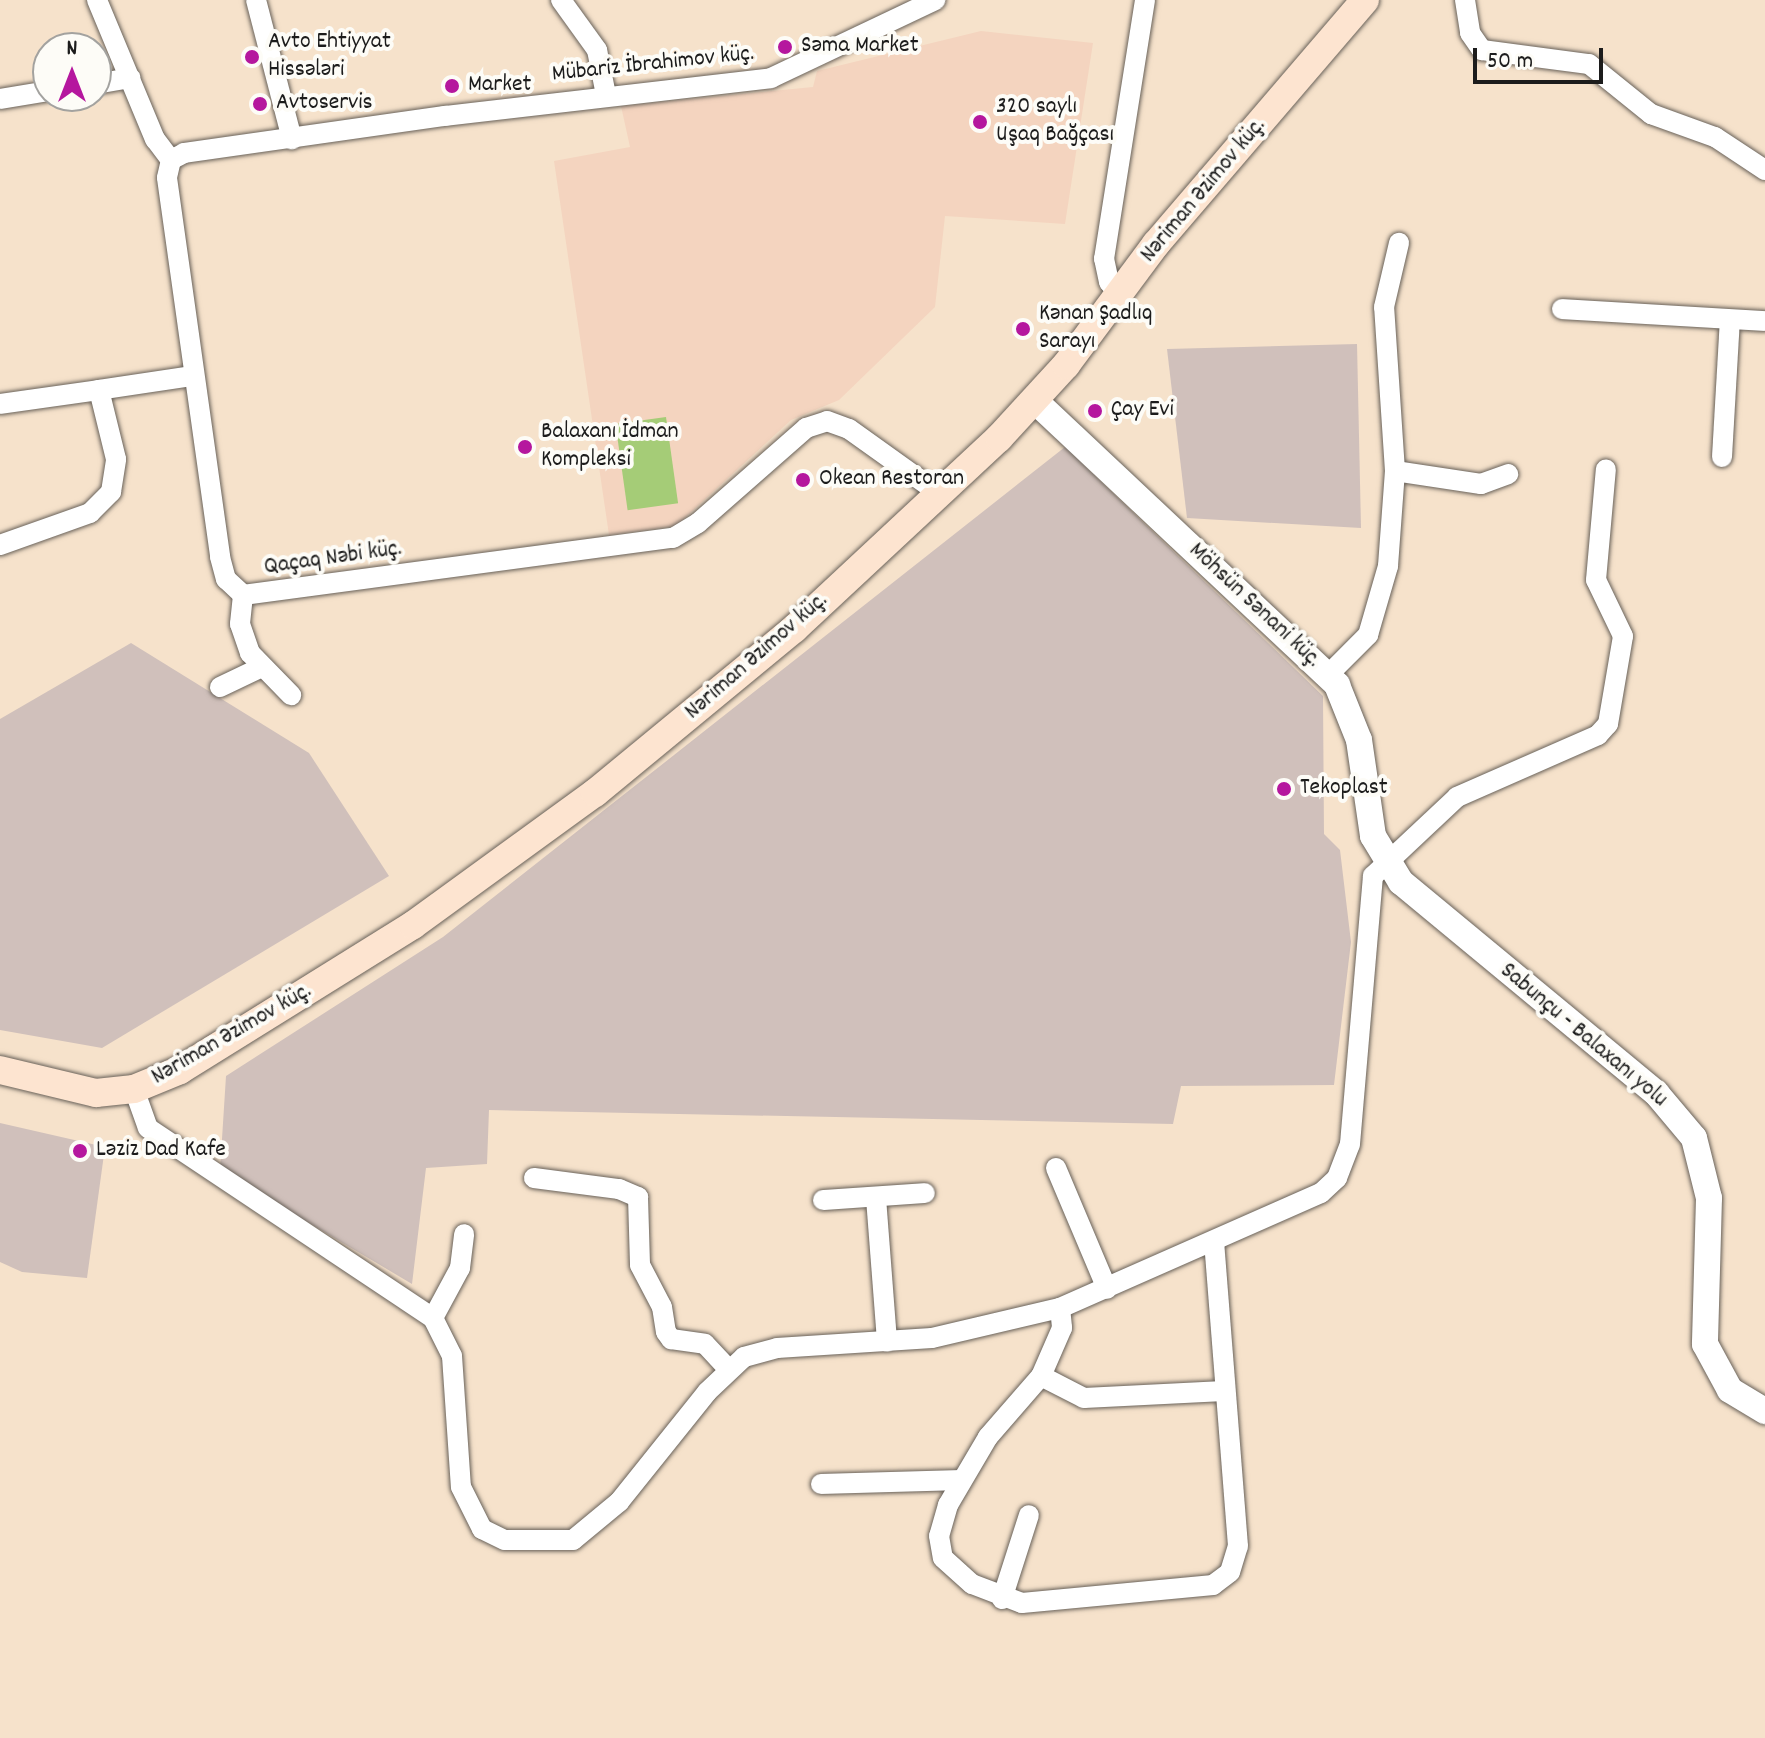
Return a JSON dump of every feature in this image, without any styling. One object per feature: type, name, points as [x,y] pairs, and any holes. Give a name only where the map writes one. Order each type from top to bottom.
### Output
[{"type":"main road","name":"Nəriman Əzimov küç.","points":[[0,1070],[75,1091],[134,1089],[232,1041],[500,865],[727,685],[940,494],[1034,400],[1118,293],[1365,0]]},
{"type":"street","points":[[97,0],[155,139],[171,160]]},
{"type":"street","points":[[256,0],[292,139]]},
{"type":"street","points":[[561,0],[597,50],[606,95]]},
{"type":"street","name":"Mübariz İbrahimov küç.","points":[[171,160],[184,153],[606,95],[783,75],[935,0]]},
{"type":"street","points":[[1118,293],[1104,271],[1104,259],[1145,0]]},
{"type":"street","points":[[1465,0],[1470,33],[1482,50],[1589,64],[1651,114],[1715,137],[1765,170]]},
{"type":"street","points":[[112,81],[130,78]]},
{"type":"street","points":[[0,99],[32,94]]},
{"type":"street","name":"Qaçaq Nəbi küç.","points":[[171,160],[167,178],[222,571],[243,595],[673,538],[698,523],[806,428],[827,421],[849,429],[940,494]]},
{"type":"street","points":[[1328,675],[1368,635],[1377,614],[1388,566],[1395,471],[1384,331],[1399,243]]},
{"type":"street","points":[[1562,309],[1765,321]]},
{"type":"street","points":[[1722,457],[1730,320]]},
{"type":"street","points":[[0,404],[193,376]]},
{"type":"street","points":[[0,545],[90,513],[111,492],[116,459],[99,390]]},
{"type":"street","name":"Möhsün Sənani küç.","points":[[1034,400],[1328,675],[1344,697],[1359,740],[1369,822],[1386,863]]},
{"type":"street","points":[[134,1089],[148,1128],[433,1318],[452,1356],[461,1487],[482,1529],[505,1540],[562,1543],[589,1530],[619,1502],[728,1369],[744,1357],[777,1348],[887,1342],[960,1332],[1060,1308],[1321,1193],[1346,1163],[1368,889],[1386,863],[1457,797],[1598,735],[1608,724],[1623,636],[1596,580],[1606,469]]},
{"type":"street","points":[[1395,471],[1481,484],[1508,474]]},
{"type":"street","points":[[243,595],[244,639],[262,667],[291,695]]},
{"type":"street","points":[[220,687],[262,667]]},
{"type":"street","name":"Sabunçu - Balaxanı yolu","points":[[1386,863],[1435,915],[1657,1094],[1694,1138],[1709,1198],[1705,1344],[1730,1390],[1765,1411]]},
{"type":"street","points":[[1056,1168],[1107,1289]]},
{"type":"street","points":[[534,1178],[619,1189],[638,1197],[640,1265],[662,1307],[666,1332],[671,1339],[705,1344],[728,1369]]},
{"type":"street","points":[[823,1200],[925,1193]]},
{"type":"street","points":[[876,1198],[887,1342]]},
{"type":"street","points":[[433,1318],[460,1268],[464,1234]]},
{"type":"street","points":[[1060,1308],[1062,1328],[1041,1376],[988,1437],[961,1480],[939,1536],[943,1558],[955,1572],[1002,1599],[1050,1604],[1191,1591],[1213,1585],[1230,1572],[1238,1546],[1214,1241]]},
{"type":"street","points":[[1041,1376],[1084,1398],[1224,1391]]},
{"type":"street","points":[[821,1484],[961,1480]]},
{"type":"street","points":[[1002,1599],[1029,1515]]},
{"type":"shaded area","points":[[981,31],[1093,43],[1065,224],[945,216],[935,307],[839,400],[791,420],[676,526],[609,535],[554,161],[630,147],[621,106],[813,87],[817,71]]},
{"type":"shaded area","points":[[1357,344],[1361,528],[1187,518],[1167,349]]},
{"type":"shaded area","points":[[1065,447],[1323,696],[1324,834],[1340,850],[1351,942],[1334,1085],[1181,1086],[1173,1124],[489,1110],[487,1164],[426,1168],[412,1284],[220,1170],[226,1076],[443,937]]},
{"type":"shaded area","points":[[131,643],[309,753],[389,876],[102,1048],[0,1030],[0,719]]},
{"type":"shaded area","points":[[0,1123],[105,1147],[87,1278],[22,1272],[0,1262]]},
{"type":"green space","points":[[666,417],[678,503],[628,510],[615,424]]},
{"type":"place","name":"Səma Market","points":[[785,47]]},
{"type":"place","name":"Avto Ehtiyyat Hissələri","points":[[252,57]]},
{"type":"place","name":"Market","points":[[452,86]]},
{"type":"place","name":"Avtoservis","points":[[260,104]]},
{"type":"place","name":"320 saylı Uşaq Bağçası","points":[[980,122]]},
{"type":"place","name":"Kənan Şadlıq Sarayı","points":[[1023,329]]},
{"type":"place","name":"Çay Evi","points":[[1095,411]]},
{"type":"place","name":"Balaxanı İdman Kompleksi","points":[[525,447]]},
{"type":"place","name":"Okean Restoran","points":[[803,480]]},
{"type":"place","name":"Tekoplast","points":[[1284,789]]},
{"type":"place","name":"Ləziz Dad Kafe","points":[[80,1151]]}]
